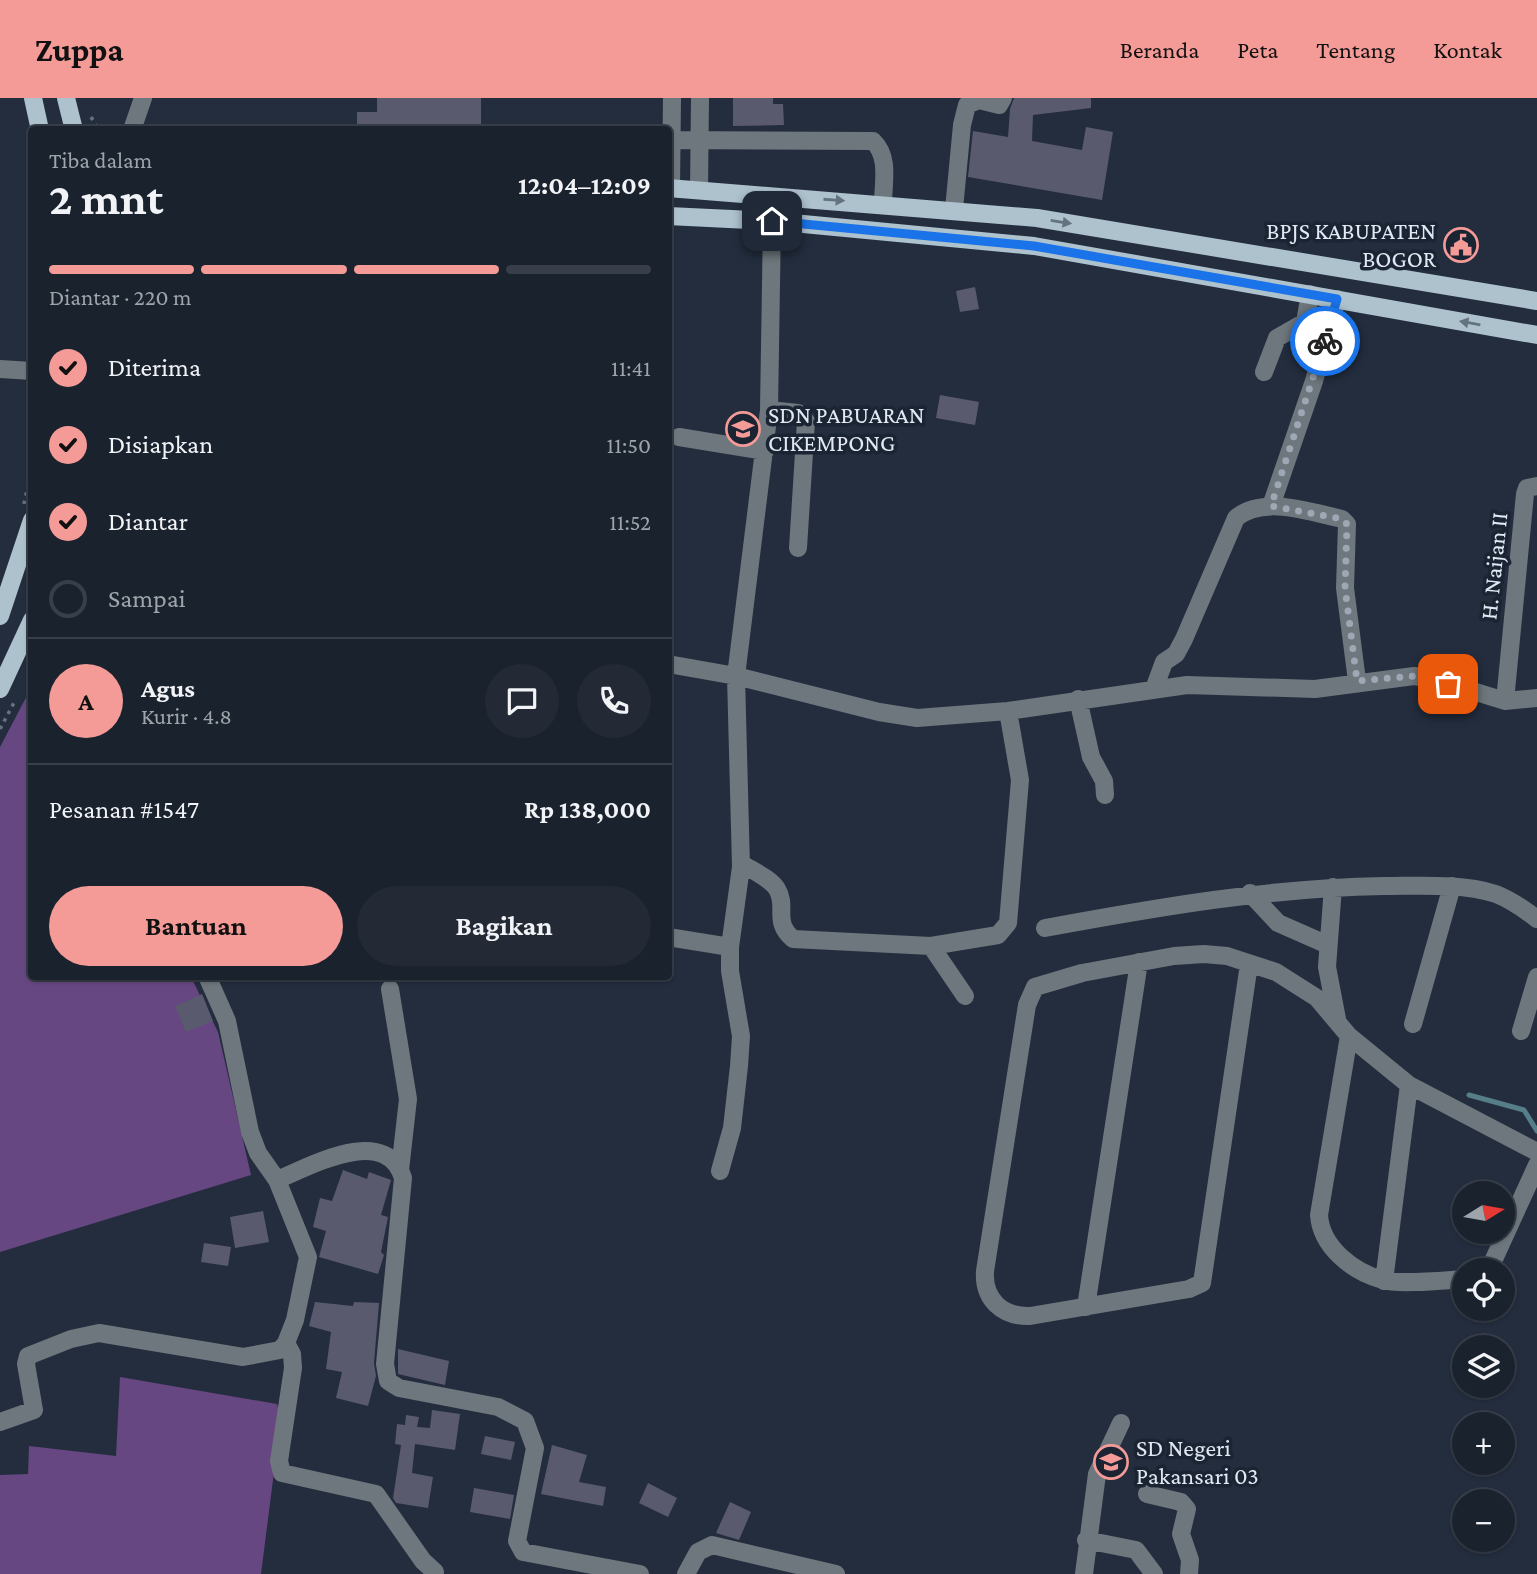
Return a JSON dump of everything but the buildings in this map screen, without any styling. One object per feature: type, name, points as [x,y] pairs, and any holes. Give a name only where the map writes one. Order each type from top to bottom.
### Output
[{"type":"main road","points":[[33,98],[39,126]]},
{"type":"main road","points":[[66,98],[73,126]]},
{"type":"main road","points":[[672,188],[954,209],[1037,218],[1537,301]]},
{"type":"main road","points":[[699,190],[699,217]]},
{"type":"main road","points":[[672,216],[772,221],[1034,246],[1537,335]]},
{"type":"main road","points":[[28,532],[3,609],[28,617]]},
{"type":"main road","points":[[0,689],[28,627]]},
{"type":"street","points":[[133,126],[143,98]]},
{"type":"street","points":[[671,126],[673,98]]},
{"type":"street","points":[[699,190],[700,98]]},
{"type":"street","points":[[954,209],[962,125],[967,105],[979,100],[995,106],[1002,103],[1003,98]]},
{"type":"street","points":[[672,140],[873,142],[881,149],[884,160],[883,204]]},
{"type":"street","points":[[720,1171],[732,1128],[740,1056],[741,1036],[730,971],[730,947],[741,863],[736,676],[769,410],[772,221]]},
{"type":"street","points":[[1264,372],[1277,338],[1305,322],[1310,294]]},
{"type":"street","points":[[1271,506],[1314,381],[1337,299]]},
{"type":"street","points":[[0,369],[28,371]]},
{"type":"street","points":[[769,410],[798,413],[803,415],[806,421],[798,548]]},
{"type":"street","points":[[679,437],[765,451]]},
{"type":"street","name":"H. Naijan II","points":[[1505,701],[1525,494],[1527,488],[1537,486]]},
{"type":"street","points":[[1154,689],[1164,662],[1176,654],[1184,639],[1236,518],[1245,510],[1271,506],[1342,519],[1347,524],[1346,597],[1357,681]]},
{"type":"street","points":[[672,665],[736,676],[878,712],[917,718],[1008,711],[1154,689],[1235,684],[1315,689],[1357,681],[1414,676],[1434,679],[1505,701],[1537,698]]},
{"type":"street","points":[[1078,699],[1091,757],[1104,781],[1105,794]]},
{"type":"street","points":[[741,863],[775,886],[780,901],[782,928],[793,939],[931,946],[998,935],[1008,923],[1020,780],[1008,711]]},
{"type":"street","points":[[1413,1024],[1451,886]]},
{"type":"street","points":[[1045,928],[1250,893],[1333,887],[1451,886],[1494,894],[1514,902],[1537,919]]},
{"type":"street","points":[[1333,887],[1327,967],[1331,994],[1344,1030],[1319,1215],[1320,1228],[1342,1259],[1384,1281],[1452,1279]]},
{"type":"street","points":[[1250,893],[1278,923],[1328,945]]},
{"type":"street","points":[[672,938],[730,947]]},
{"type":"street","points":[[931,946],[965,996]]},
{"type":"street","points":[[1249,964],[1202,1283],[1189,1289],[1086,1307],[1030,1316],[1012,1315],[991,1299],[986,1288],[985,1272],[1031,991],[1057,979],[1139,962],[1204,954],[1227,956],[1249,964],[1294,982],[1317,998],[1344,1030],[1409,1085],[1537,1152]]},
{"type":"street","points":[[1086,1307],[1139,962]]},
{"type":"street","points":[[1521,1031],[1537,976]]},
{"type":"street","points":[[0,1422],[34,1410],[26,1364],[28,1356],[90,1333],[243,1357],[271,1353],[286,1343],[295,1320],[307,1257],[275,1176],[258,1153],[246,1116],[227,1021],[209,980]]},
{"type":"street","points":[[390,989],[408,1091],[400,1170],[403,1178],[385,1364],[388,1381],[399,1388],[498,1408],[525,1421],[535,1448],[517,1541],[523,1552],[640,1574]]},
{"type":"street","points":[[1384,1281],[1409,1085]]},
{"type":"street","points":[[275,1176],[360,1150],[380,1155],[400,1170]]},
{"type":"street","points":[[1494,1258],[1537,1165]]},
{"type":"street","points":[[286,1343],[292,1354],[293,1368],[279,1461],[282,1473],[376,1494],[422,1561],[435,1572]]},
{"type":"street","points":[[1084,1574],[1086,1540],[1097,1474],[1121,1423]]},
{"type":"street","points":[[1147,1494],[1181,1502],[1187,1509],[1181,1534],[1182,1545],[1190,1560],[1189,1574]]},
{"type":"street","points":[[1086,1540],[1136,1550],[1154,1574]]},
{"type":"street","points":[[686,1574],[693,1558],[709,1545],[764,1566],[836,1574]]},
{"type":"path","points":[[88,107],[97,126]]},
{"type":"shaded area","points":[[28,694],[28,980],[192,980],[218,1032],[251,1175],[0,1252],[0,747]]},
{"type":"shaded area","points":[[120,1377],[277,1404],[281,1417],[261,1574],[0,1574],[0,1475],[28,1474],[29,1446],[116,1456]]},
{"type":"waterway","points":[[1469,1095],[1524,1110],[1537,1131]]},
{"type":"way so far","points":[[1325,341],[1271,506],[1342,519],[1347,524],[1349,533],[1345,588],[1357,681],[1414,676],[1448,684]]},
{"type":"place","name":"BPJS KABUPATEN BOGOR","points":[[1461,245]]},
{"type":"place","name":"SDN PABUARAN CIKEMPONG","points":[[743,429]]},
{"type":"place","name":"SD Negeri Pakansari 03","points":[[1111,1462]]},
{"type":"route","points":[[772,221],[1034,246],[1337,299],[1325,341]]}]
